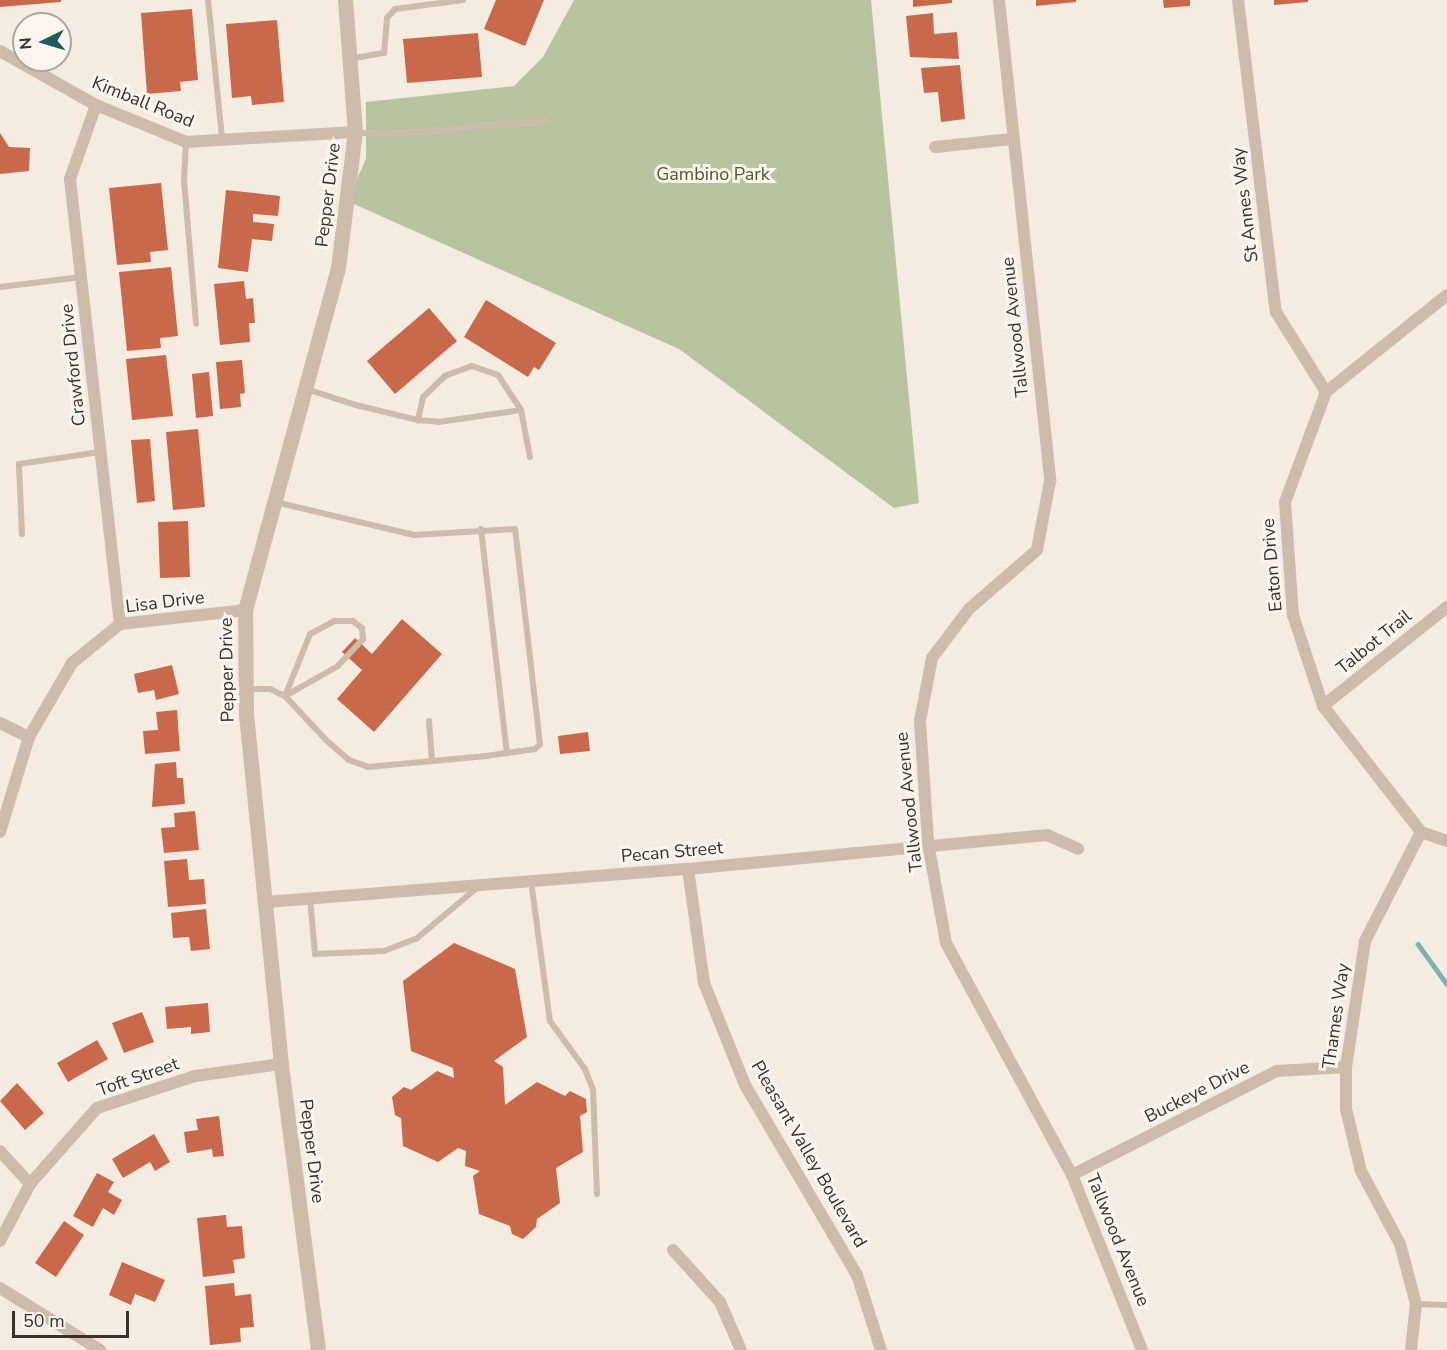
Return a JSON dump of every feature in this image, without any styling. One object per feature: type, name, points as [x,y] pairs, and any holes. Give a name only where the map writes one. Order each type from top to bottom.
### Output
[{"type":"street","name":"Pepper Drive","points":[[318,1350],[281,1064],[246,689],[245,610],[338,268],[355,132],[345,0]]},
{"type":"street","name":"Tallwood Avenue","points":[[999,0],[1050,481],[1038,550],[969,609],[932,658],[920,721],[928,843],[946,943],[1072,1175],[1142,1350]]},
{"type":"street","name":"St Annes Way","points":[[1238,0],[1276,312],[1326,392]]},
{"type":"street","name":"Kimball Road","points":[[0,51],[96,105],[186,142],[355,132]]},
{"type":"street","name":"Crawford Drive","points":[[96,105],[70,179],[120,624]]},
{"type":"street","points":[[935,147],[1012,139]]},
{"type":"street","points":[[1326,392],[1447,295]]},
{"type":"street","name":"Eaton Drive","points":[[1326,392],[1285,502],[1293,615],[1323,706],[1421,832]]},
{"type":"street","name":"Talbot Trail","points":[[1323,706],[1447,607]]},
{"type":"street","name":"Lisa Drive","points":[[0,832],[29,737],[72,663],[120,624],[245,610]]},
{"type":"street","points":[[0,723],[29,737]]},
{"type":"street","points":[[1421,832],[1447,841]]},
{"type":"street","name":"Thames Way","points":[[1411,1350],[1416,1304],[1400,1244],[1361,1171],[1346,1109],[1346,1067],[1365,941],[1421,832]]},
{"type":"street","name":"Pecan Street","points":[[266,902],[688,869],[928,843],[1047,835],[1078,849]]},
{"type":"street","name":"Pleasant Valley Boulevard","points":[[688,869],[708,993],[745,1085],[857,1275],[880,1350]]},
{"type":"street","name":"Toft Street","points":[[0,1241],[30,1184],[97,1108],[195,1076],[281,1064]]},
{"type":"street","name":"Buckeye Drive","points":[[1072,1175],[1277,1071],[1346,1067]]},
{"type":"street","points":[[0,1151],[30,1184]]},
{"type":"street","points":[[673,1250],[720,1302],[741,1350]]},
{"type":"street","points":[[0,1288],[100,1350]]},
{"type":"lane","points":[[208,0],[222,140]]},
{"type":"lane","points":[[349,59],[384,53],[387,18],[395,9],[463,0]]},
{"type":"lane","points":[[355,132],[381,135],[545,121]]},
{"type":"lane","points":[[186,142],[184,180],[196,323]]},
{"type":"lane","points":[[0,286],[81,277]]},
{"type":"lane","points":[[418,420],[423,397],[452,373],[472,366],[498,375],[520,410],[530,457]]},
{"type":"lane","points":[[305,389],[418,420],[459,422],[520,410]]},
{"type":"lane","points":[[22,534],[19,464],[101,452]]},
{"type":"lane","points":[[246,689],[270,689],[285,696],[326,740],[358,764],[432,761],[507,753],[535,749],[540,744],[518,546],[511,526],[404,534],[274,502]]},
{"type":"lane","points":[[482,529],[507,753]]},
{"type":"lane","points":[[334,621],[353,621],[362,628],[363,639],[338,666],[285,696],[310,634],[334,621]]},
{"type":"lane","points":[[429,721],[432,761]]},
{"type":"lane","points":[[531,881],[550,1022],[585,1069],[593,1090],[597,1194]]},
{"type":"lane","points":[[310,899],[315,954],[384,951],[416,939],[479,885]]},
{"type":"lane","points":[[1416,1304],[1447,1305]]},
{"type":"green space","name":"Gambino Park","points":[[574,0],[871,0],[919,503],[894,508],[679,349],[347,201],[366,159],[366,102],[514,86],[543,57]]},
{"type":"building","points":[[0,0],[61,0],[61,2],[0,7]]},
{"type":"building","points":[[496,0],[544,0],[525,46],[484,29]]},
{"type":"building","points":[[913,0],[952,0],[952,3],[913,7]]},
{"type":"building","points":[[1036,0],[1076,0],[1076,2],[1036,6]]},
{"type":"building","points":[[1163,0],[1190,0],[1190,6],[1164,8]]},
{"type":"building","points":[[1274,0],[1308,0],[1308,2],[1274,5]]},
{"type":"building","points":[[192,9],[198,80],[180,82],[181,91],[147,94],[141,13]]},
{"type":"building","points":[[933,13],[934,34],[957,32],[959,59],[910,57],[906,16]]},
{"type":"building","points":[[277,20],[284,102],[252,105],[251,96],[232,98],[226,24]]},
{"type":"building","points":[[478,33],[482,77],[407,83],[403,39]]},
{"type":"building","points":[[960,65],[965,119],[941,122],[938,92],[924,93],[921,68]]},
{"type":"building","points":[[0,133],[9,147],[30,148],[29,171],[0,174]]},
{"type":"building","points":[[161,183],[168,250],[150,252],[151,262],[117,265],[109,188]]},
{"type":"building","points":[[226,190],[280,196],[278,216],[253,214],[253,222],[274,224],[272,241],[252,239],[248,272],[218,268]]},
{"type":"building","points":[[171,267],[178,336],[160,338],[161,348],[127,351],[119,272]]},
{"type":"building","points":[[244,281],[246,299],[253,298],[255,323],[249,323],[250,342],[220,345],[214,284]]},
{"type":"building","points":[[486,300],[556,343],[539,370],[534,367],[528,377],[464,337]]},
{"type":"building","points":[[429,308],[457,341],[395,394],[367,361]]},
{"type":"building","points":[[166,355],[173,416],[132,420],[126,359]]},
{"type":"building","points":[[242,360],[245,393],[240,394],[241,407],[220,409],[216,362]]},
{"type":"building","points":[[209,372],[213,416],[196,418],[192,374]]},
{"type":"building","points":[[198,429],[205,507],[173,510],[166,432]]},
{"type":"building","points":[[150,439],[155,501],[137,503],[131,440]]},
{"type":"building","points":[[188,521],[190,577],[160,578],[158,522]]},
{"type":"building","points":[[402,619],[442,654],[374,732],[337,699],[362,670],[342,652],[355,638],[372,654]]},
{"type":"building","points":[[172,665],[179,694],[156,700],[154,690],[138,693],[134,674]]},
{"type":"building","points":[[177,710],[180,751],[145,754],[143,731],[158,730],[156,712]]},
{"type":"building","points":[[588,732],[590,751],[560,754],[558,736]]},
{"type":"building","points":[[176,762],[177,778],[183,778],[185,804],[152,807],[155,764]]},
{"type":"building","points":[[195,811],[199,850],[164,853],[161,828],[175,827],[174,813]]},
{"type":"building","points":[[187,859],[189,880],[204,879],[206,904],[168,907],[164,861]]},
{"type":"building","points":[[206,909],[210,949],[191,951],[189,937],[173,938],[171,913]]},
{"type":"building","points":[[454,943],[515,969],[527,1037],[494,1061],[503,1067],[505,1105],[537,1082],[565,1096],[570,1091],[586,1099],[587,1112],[580,1116],[583,1152],[556,1168],[560,1203],[537,1219],[536,1227],[523,1239],[512,1234],[510,1226],[479,1214],[473,1176],[480,1171],[465,1166],[466,1151],[458,1148],[438,1162],[403,1146],[401,1118],[395,1115],[392,1097],[404,1087],[411,1090],[437,1071],[454,1078],[453,1068],[411,1051],[403,981]]},
{"type":"building","points":[[208,1003],[210,1032],[191,1034],[191,1027],[167,1029],[165,1007]]},
{"type":"building","points":[[142,1012],[154,1042],[124,1053],[112,1023]]},
{"type":"building","points":[[97,1040],[108,1059],[68,1082],[57,1063]]},
{"type":"building","points":[[17,1083],[44,1113],[25,1130],[0,1101]]},
{"type":"building","points":[[219,1116],[224,1156],[213,1157],[212,1149],[187,1153],[184,1132],[198,1130],[196,1119]]},
{"type":"building","points":[[154,1134],[170,1162],[155,1171],[150,1162],[123,1178],[112,1159]]},
{"type":"building","points":[[97,1173],[114,1182],[108,1192],[122,1200],[114,1215],[103,1208],[93,1227],[73,1216]]},
{"type":"building","points":[[226,1215],[227,1227],[242,1226],[245,1258],[233,1260],[235,1273],[203,1277],[197,1218]]},
{"type":"building","points":[[64,1221],[84,1235],[56,1277],[35,1263]]},
{"type":"building","points":[[122,1262],[165,1280],[155,1302],[135,1294],[131,1305],[109,1295]]},
{"type":"building","points":[[234,1283],[235,1296],[251,1294],[254,1327],[240,1328],[241,1342],[210,1345],[205,1286]]},
{"type":"waterway","points":[[1418,944],[1447,984]]}]
